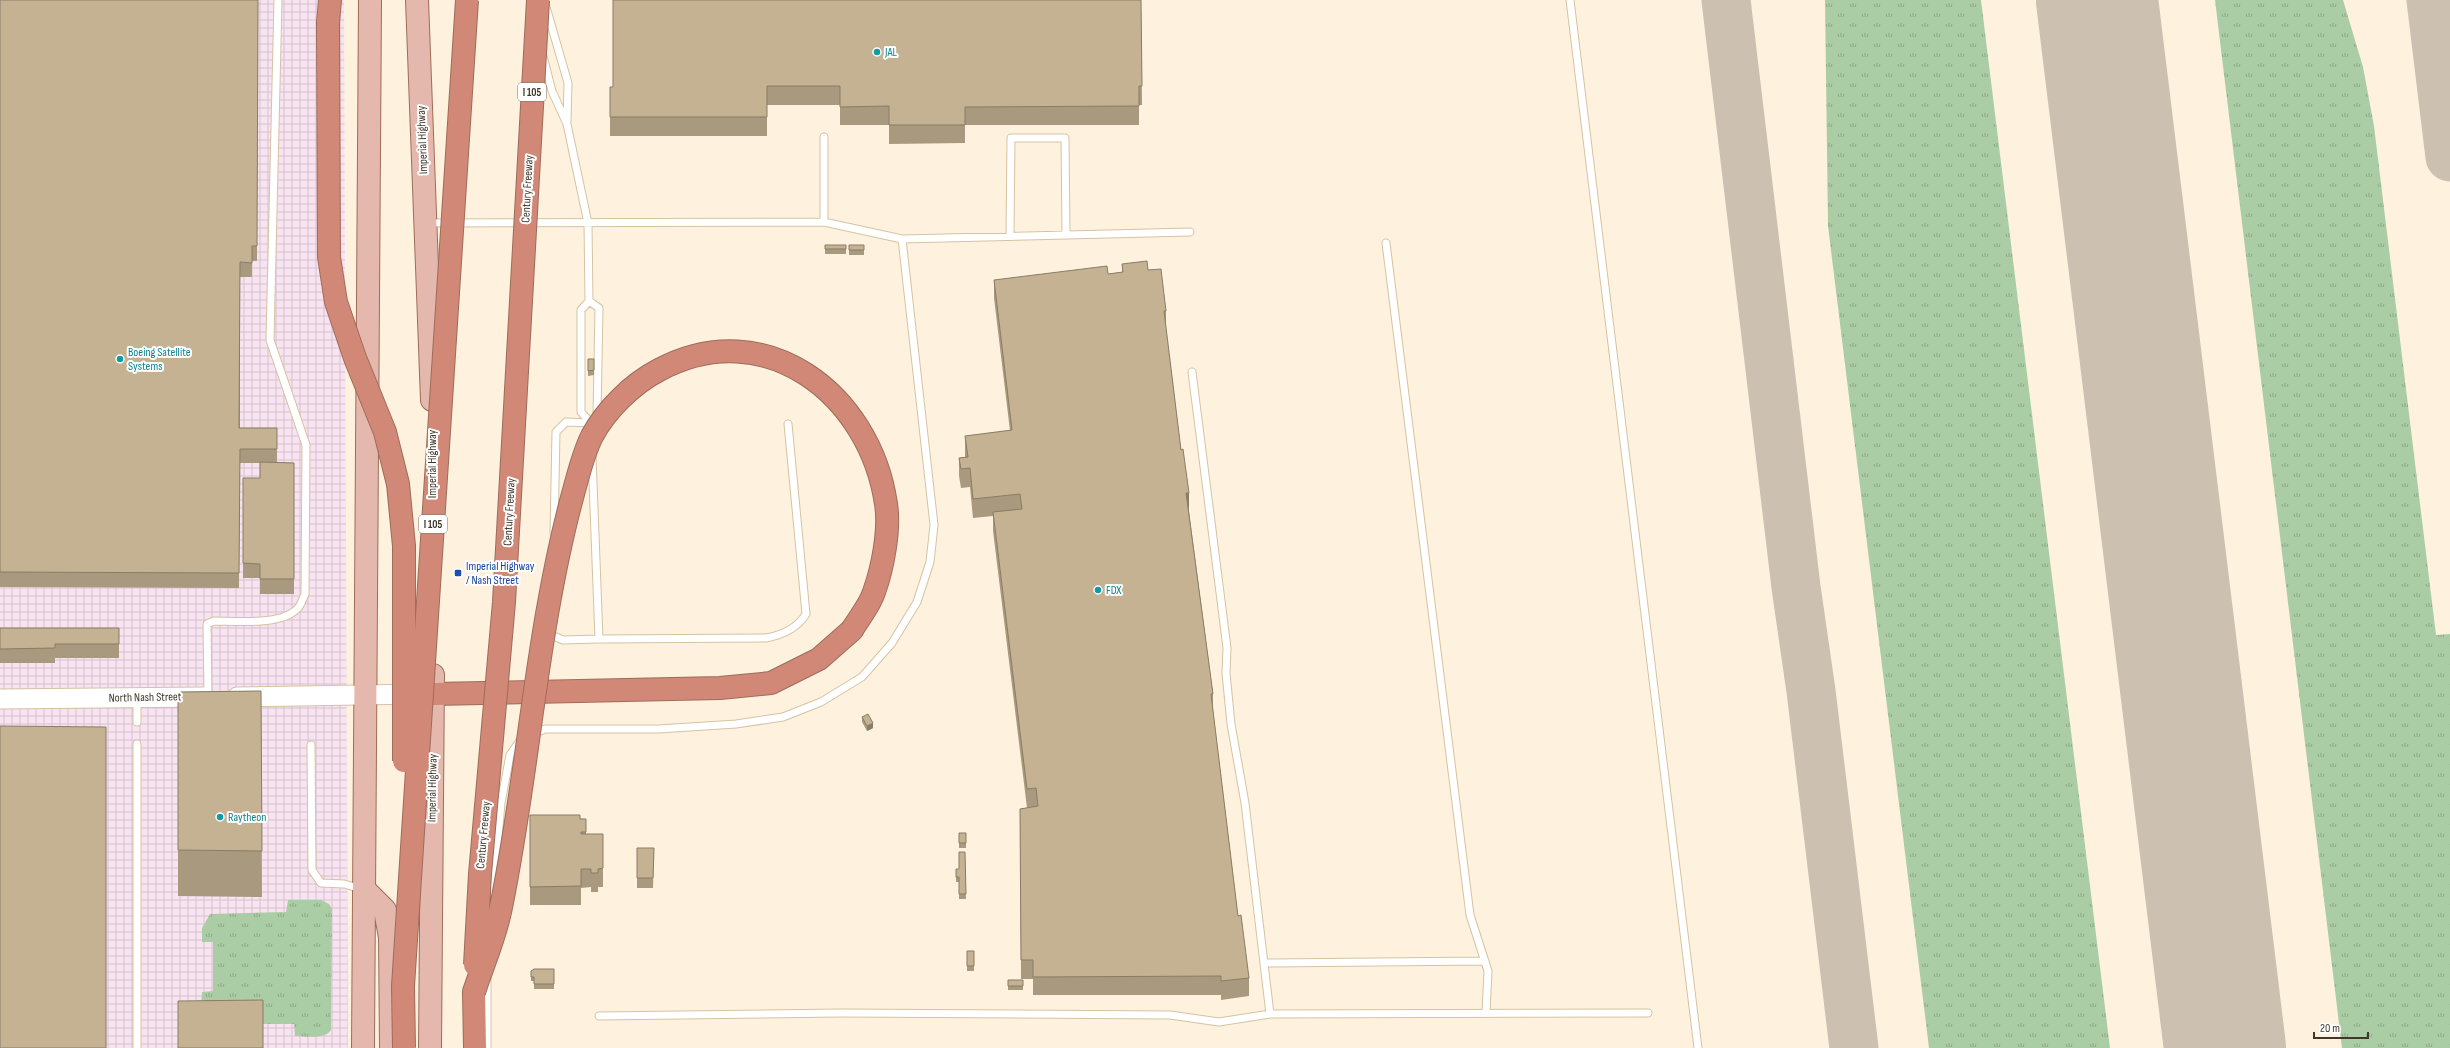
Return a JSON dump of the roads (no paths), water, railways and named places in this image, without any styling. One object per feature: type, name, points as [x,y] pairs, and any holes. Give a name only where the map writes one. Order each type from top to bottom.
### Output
[{"type":"highway","points":[[330,0],[328,22],[329,257],[335,295],[355,358],[385,432],[398,484],[404,546],[403,986]]},
{"type":"highway","name":"I 105","points":[[404,1048],[403,986],[467,0]]},
{"type":"highway","name":"Century Freeway","points":[[475,1048],[474,992],[480,874],[504,602],[538,0]]},
{"type":"highway","points":[[433,694],[720,688],[771,683],[819,659],[852,630],[874,594],[884,550],[886,505],[874,456],[854,419],[824,387],[788,363],[749,352],[715,352],[676,361],[644,378],[616,404],[592,436],[575,485],[558,552],[501,910],[474,992]]},
{"type":"main road","points":[[364,1048],[370,0]]},
{"type":"main road","name":"Imperial Highway","points":[[417,0],[432,367],[433,694],[430,1048]]},
{"type":"main road","points":[[364,889],[385,910],[390,938],[391,1048]]},
{"type":"street","name":"North Nash Street","points":[[0,699],[433,694]]},
{"type":"lane","points":[[208,697],[207,624],[214,621],[269,620],[288,615],[298,608],[305,594],[306,445],[270,340],[278,0]]},
{"type":"lane","points":[[529,0],[552,91],[567,124],[588,223],[589,301],[582,310],[581,412],[591,423]]},
{"type":"lane","points":[[544,0],[568,83],[567,124]]},
{"type":"lane","points":[[1570,0],[1698,1048]]},
{"type":"lane","points":[[824,137],[824,222]]},
{"type":"lane","points":[[1010,236],[1011,138],[1065,138],[1066,234]]},
{"type":"lane","points":[[426,223],[824,222],[902,239],[1190,232]]},
{"type":"lane","points":[[487,1048],[487,976],[501,803],[510,755],[521,739],[545,729],[659,729],[736,724],[783,717],[821,702],[862,677],[892,643],[917,602],[930,562],[934,525],[902,239]]},
{"type":"lane","points":[[1386,243],[1470,915],[1488,971],[1486,1013]]},
{"type":"lane","points":[[589,301],[599,308],[598,413],[591,423],[599,639]]},
{"type":"lane","points":[[1192,372],[1227,648],[1226,674],[1231,724],[1243,791],[1270,1014]]},
{"type":"lane","points":[[591,423],[566,422],[556,432],[551,635],[563,640],[766,638],[784,634],[802,621],[806,614],[788,424]]},
{"type":"lane","points":[[137,697],[137,722]]},
{"type":"lane","points":[[137,744],[137,1048]]},
{"type":"lane","points":[[311,745],[312,870],[321,883],[344,884],[364,889]]},
{"type":"lane","points":[[1264,963],[1485,961]]},
{"type":"lane","points":[[599,1016],[841,1013],[1170,1015],[1219,1022],[1270,1014],[1648,1013]]},
{"type":"place","name":"JAL","points":[[877,52]]},
{"type":"place","name":"Boeing Satellite Systems","points":[[120,359]]},
{"type":"place","name":"Imperial Highway / Nash Street","points":[[458,573]]},
{"type":"place","name":"FDX","points":[[1098,590]]},
{"type":"place","name":"Raytheon","points":[[220,817]]}]
